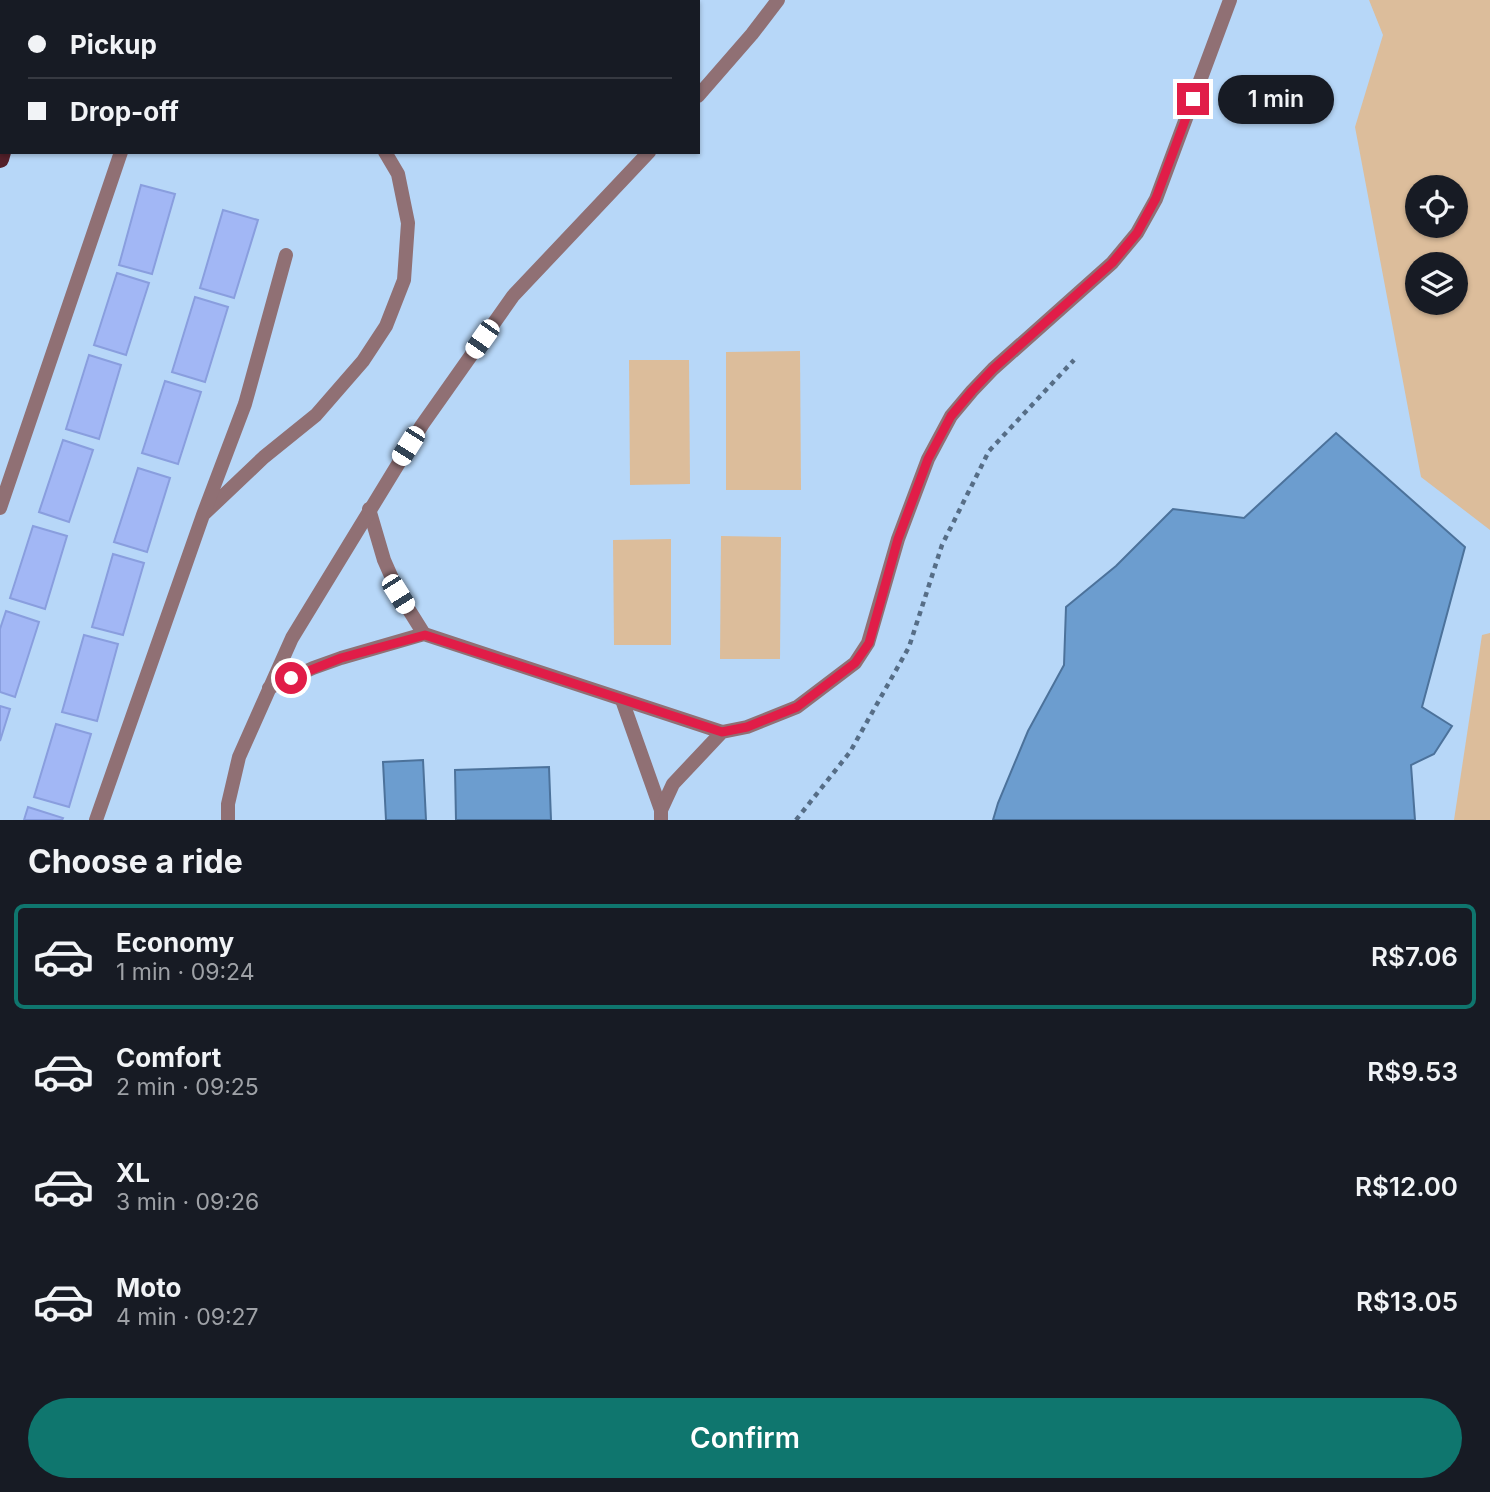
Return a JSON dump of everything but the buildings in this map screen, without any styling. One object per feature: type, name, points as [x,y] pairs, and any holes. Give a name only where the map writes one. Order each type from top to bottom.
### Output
[{"type":"street","points":[[700,94],[778,0]]},
{"type":"street","points":[[269,688],[341,658],[425,635],[722,732],[747,727],[797,707],[855,663],[869,643],[898,539],[928,459],[951,416],[993,369],[1112,263],[1137,233],[1156,198],[1230,0]]},
{"type":"street","points":[[0,508],[120,154]]},
{"type":"street","points":[[203,515],[264,457],[316,415],[363,361],[386,327],[404,279],[408,223],[398,174],[386,154]]},
{"type":"street","points":[[228,820],[228,804],[239,757],[269,688],[292,638],[369,509],[422,425],[513,296],[647,154]]},
{"type":"street","points":[[96,820],[244,404],[286,255]]},
{"type":"street","points":[[369,509],[398,594],[425,635]]},
{"type":"street","points":[[622,699],[661,815]]},
{"type":"street","points":[[661,815],[673,783],[722,732]]},
{"type":"path","points":[[796,820],[850,752],[909,647],[942,545],[989,451],[1074,360]]},
{"type":"shaded area","points":[[1369,0],[1490,0],[1490,530],[1421,477],[1355,127],[1383,35]]},
{"type":"shaded area","points":[[800,351],[801,490],[726,490],[726,352]]},
{"type":"shaded area","points":[[629,360],[689,360],[690,484],[630,485]]},
{"type":"shaded area","points":[[721,536],[781,537],[780,659],[720,659]]},
{"type":"shaded area","points":[[671,539],[671,645],[614,645],[613,540]]},
{"type":"shaded area","points":[[1490,633],[1490,820],[1454,820],[1482,635]]},
{"type":"water","points":[[1336,433],[1465,547],[1422,707],[1452,726],[1434,754],[1411,765],[1415,820],[993,820],[1028,731],[1064,665],[1066,607],[1116,566],[1173,509],[1244,518]]},
{"type":"water","points":[[423,760],[426,820],[386,820],[383,762]]},
{"type":"water","points":[[549,767],[551,820],[456,820],[455,770]]},
{"type":"route","points":[[291,678],[341,658],[425,635],[722,732],[747,727],[797,707],[855,663],[869,643],[898,539],[928,459],[951,416],[993,369],[1112,263],[1137,233],[1156,198],[1193,99]]}]
